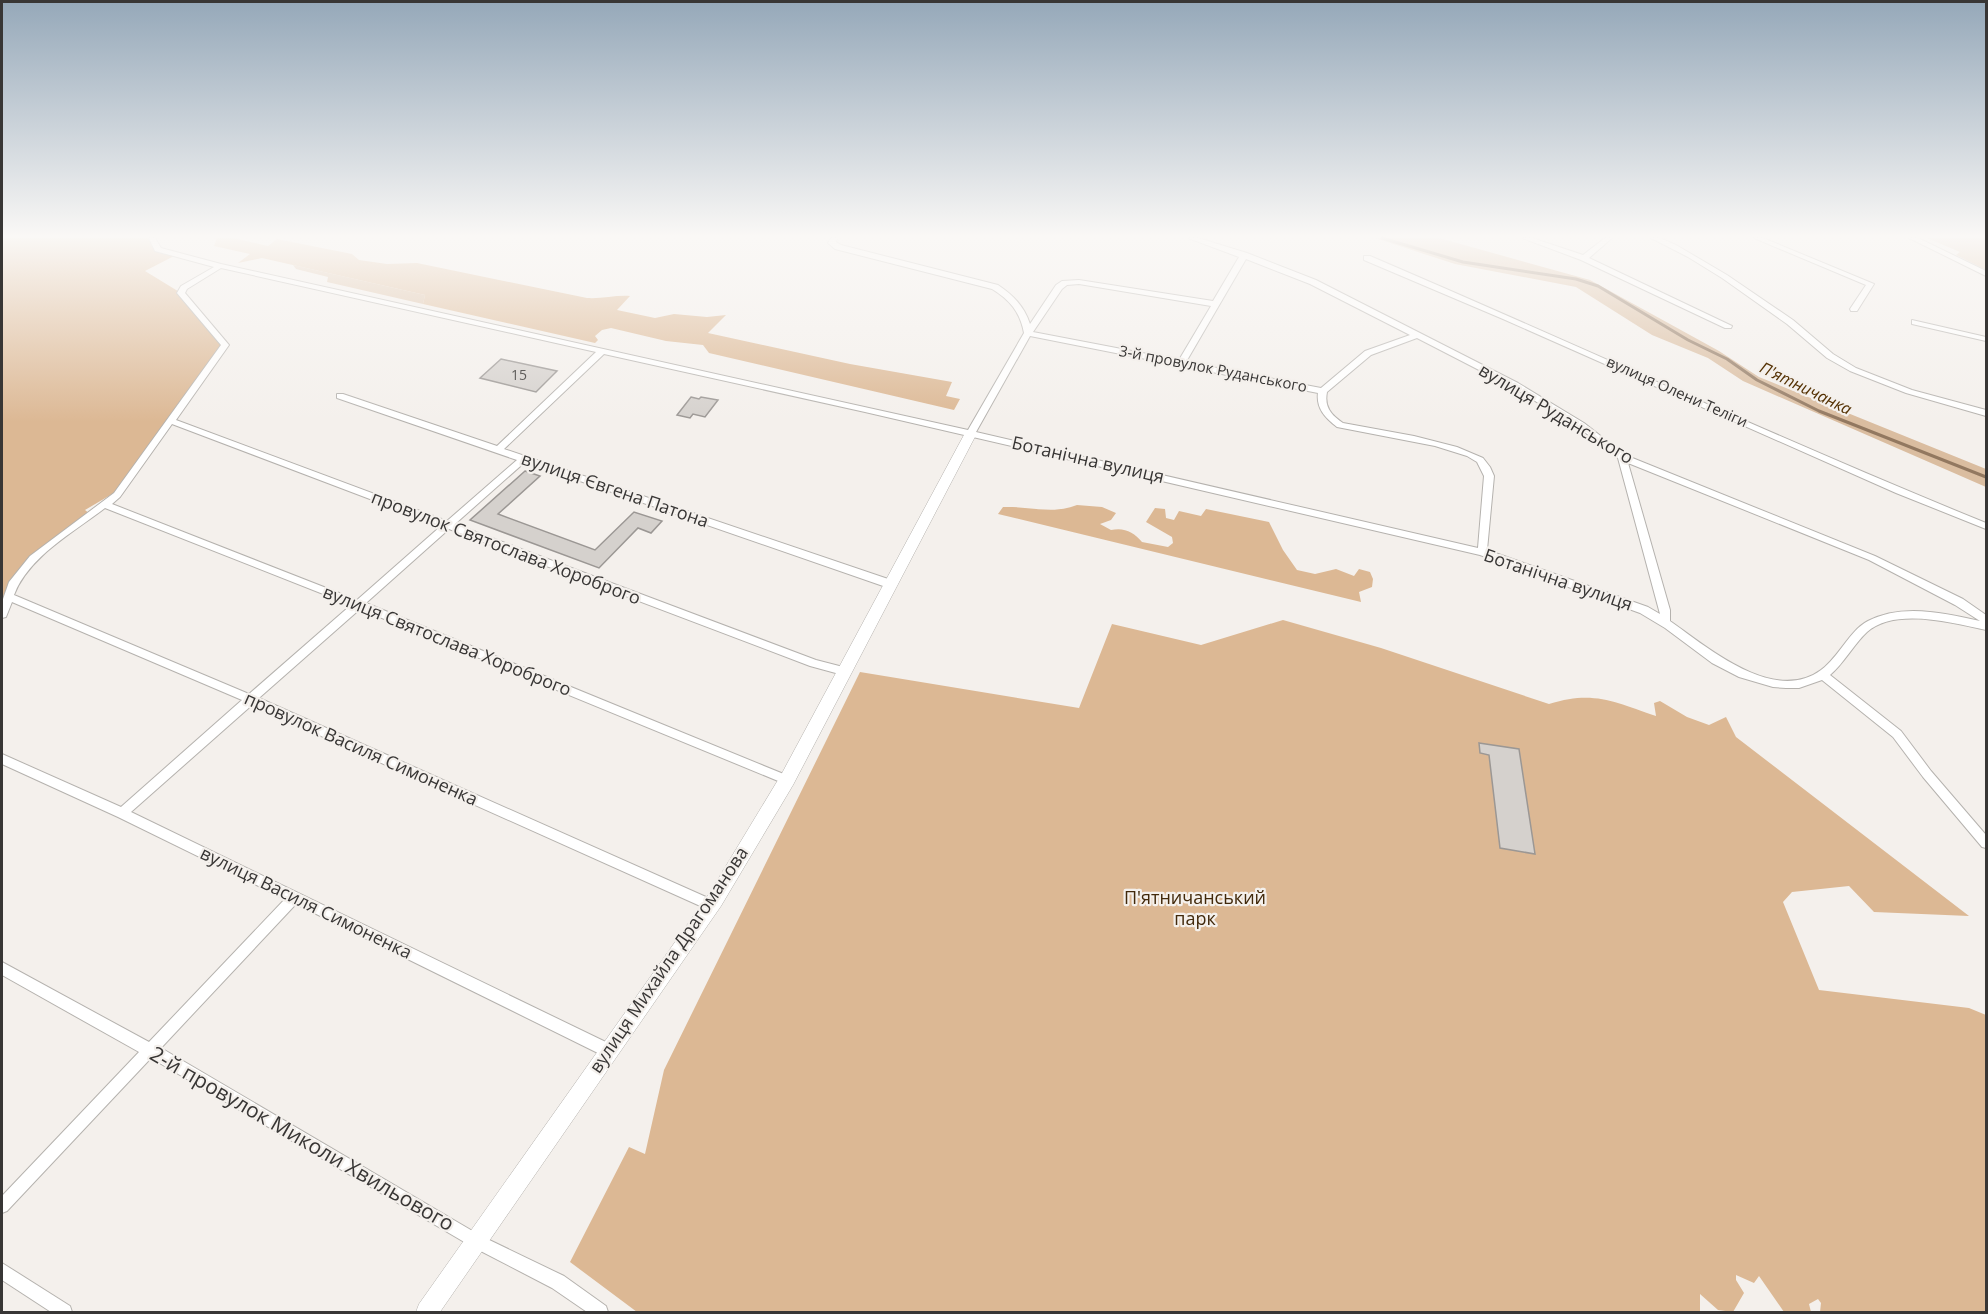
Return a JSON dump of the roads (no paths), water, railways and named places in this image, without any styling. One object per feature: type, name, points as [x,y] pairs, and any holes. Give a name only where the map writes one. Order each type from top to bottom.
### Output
[{"type":"street","points":[[2,614],[14,582],[33,558],[117,495],[225,345],[186,299]]},
{"type":"street","name":"Ботанічна вулиця","points":[[370,299],[971,433],[1482,552],[1644,610],[1665,621],[1702,653],[1743,674],[1786,684],[1808,682],[1824,676]]},
{"type":"street","points":[[1014,299],[1024,315],[1028,333]]},
{"type":"street","points":[[971,433],[1028,333],[1051,299]]},
{"type":"street","points":[[1186,299],[1215,304]]},
{"type":"street","points":[[1182,362],[1218,299]]},
{"type":"street","name":"вулиця Руданського","points":[[1347,299],[1515,385],[1581,425],[1622,457],[1872,558],[1925,583],[1986,620]]},
{"type":"street","name":"вулиця Олени Теліги","points":[[1465,299],[1899,491],[1986,526]]},
{"type":"street","points":[[1670,299],[1728,327]]},
{"type":"street","points":[[1757,299],[1792,324],[1838,362],[1909,391],[1986,413]]},
{"type":"street","points":[[1854,309],[1860,299]]},
{"type":"street","points":[[1915,322],[1986,339]]},
{"type":"street","name":"3-й провулок Руданського","points":[[1028,333],[1323,391],[1368,353],[1417,335]]},
{"type":"street","points":[[498,450],[603,351]]},
{"type":"street","points":[[1323,391],[1323,407],[1331,418],[1340,424],[1456,449],[1479,459],[1486,466],[1489,476],[1482,552]]},
{"type":"street","name":"вулиця Євгена Патона","points":[[340,396],[890,584]]},
{"type":"street","name":"провулок Святослава Хороброго","points":[[171,421],[814,663],[843,671]]},
{"type":"street","name":"вулиця Михайла Драгоманова","points":[[427,1312],[711,905],[787,780],[971,433]]},
{"type":"street","points":[[1622,457],[1665,610],[1665,621]]},
{"type":"street","points":[[122,813],[523,459]]},
{"type":"street","name":"вулиця Святослава Хороброго","points":[[106,505],[358,604],[787,780]]},
{"type":"street","name":"провулок Василя Симоненка","points":[[8,596],[252,700],[711,905]]},
{"type":"street","points":[[1986,626],[1940,617],[1886,619],[1872,624],[1860,633],[1824,676],[1897,734],[1927,774],[1986,843]]},
{"type":"street","name":"вулиця Василя Симоненка","points":[[2,759],[122,813],[609,1051]]},
{"type":"street","points":[[2,1206],[294,897]]},
{"type":"street","name":"2-й провулок Миколи Хвильового","points":[[2,968],[150,1050],[476,1241],[558,1282],[600,1312]]},
{"type":"street","points":[[2,1271],[64,1312]]},
{"type":"waterway","name":"П'ятничанка","points":[[1620,299],[1688,340],[1727,359],[1757,380],[1819,411],[1986,477]]},
{"type":"park label","name":"П'ятничанський парк","points":[[1195,908]]}]
